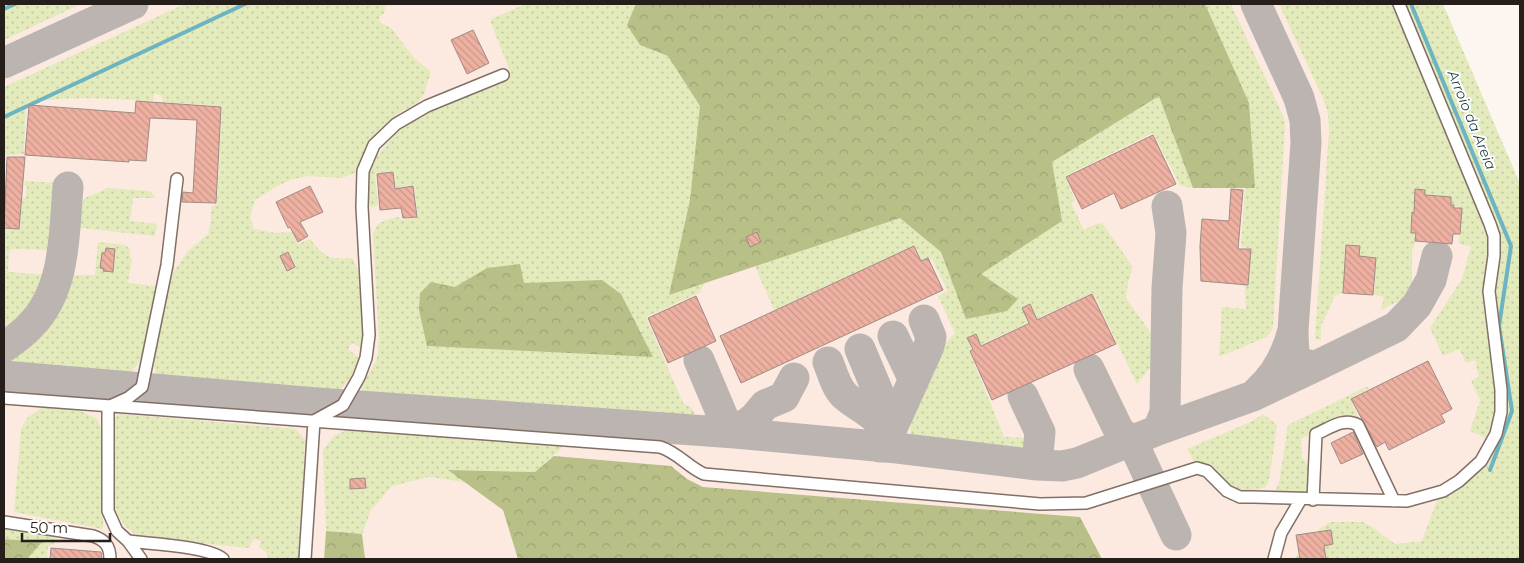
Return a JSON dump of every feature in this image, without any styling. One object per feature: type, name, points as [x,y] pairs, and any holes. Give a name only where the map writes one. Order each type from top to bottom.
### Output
[{"type":"lane","points":[[4,398],[660,447],[670,450],[693,469],[704,474],[1040,504],[1086,503],[1197,468],[1207,471],[1227,491],[1240,497],[1407,501],[1443,491],[1459,481],[1481,461],[1496,434],[1501,412],[1502,390],[1488,291],[1494,256],[1494,236],[1399,4]]},
{"type":"lane","points":[[314,421],[343,404],[359,377],[366,358],[369,335],[362,207],[363,170],[374,145],[396,124],[427,106],[503,75]]},
{"type":"lane","points":[[108,407],[128,398],[142,387],[167,265],[177,179]]},
{"type":"lane","points":[[108,407],[108,511],[117,531],[128,541],[141,559]]},
{"type":"lane","points":[[305,559],[314,421]]},
{"type":"lane","points":[[1314,500],[1316,434],[1345,421],[1358,425],[1394,501]]},
{"type":"lane","points":[[1274,559],[1280,533],[1301,499]]},
{"type":"lane","points":[[4,522],[93,536],[101,539],[106,544],[110,552],[110,559]]},
{"type":"lane","points":[[128,541],[202,550],[218,555],[223,559]]},
{"type":"shaded area","points":[[4,4],[1443,4],[1520,184],[1520,559],[4,559]]},
{"type":"green space","points":[[4,4],[81,4],[4,40]]},
{"type":"green space","points":[[185,4],[386,4],[384,13],[379,18],[381,23],[391,28],[414,58],[431,72],[424,94],[418,103],[399,113],[377,132],[365,151],[357,172],[342,178],[308,176],[290,180],[255,200],[250,217],[254,229],[275,233],[292,232],[298,244],[310,239],[319,250],[332,258],[352,258],[361,275],[366,337],[362,348],[352,343],[348,349],[359,358],[350,378],[340,390],[330,392],[158,379],[153,363],[168,287],[174,271],[189,250],[208,234],[211,221],[211,207],[217,204],[222,106],[163,102],[161,95],[154,94],[153,101],[75,98],[29,103],[26,106],[24,154],[6,155],[4,181],[4,87]]},
{"type":"green space","points":[[525,4],[1231,4],[1284,118],[1285,124],[1273,328],[1267,337],[1219,357],[1222,307],[1246,309],[1245,287],[1249,248],[1241,247],[1245,188],[1191,188],[1180,185],[1153,133],[1065,176],[1075,200],[1071,203],[1084,230],[1102,223],[1133,267],[1128,282],[1126,298],[1158,343],[1152,365],[1137,384],[1093,293],[969,350],[1004,437],[1028,438],[1027,454],[914,442],[910,422],[916,395],[933,358],[955,333],[938,296],[948,291],[932,259],[922,262],[917,250],[913,246],[774,310],[755,266],[705,283],[699,293],[646,317],[683,403],[694,412],[694,421],[363,395],[361,387],[376,361],[379,340],[373,235],[379,224],[385,220],[398,217],[402,220],[418,217],[414,185],[405,186],[407,199],[396,201],[394,171],[375,174],[378,205],[372,208],[369,205],[369,175],[376,158],[394,135],[411,121],[508,75],[509,69],[490,20]]},
{"type":"green space","points":[[636,4],[1205,4],[1249,103],[1255,188],[1193,188],[1159,96],[1052,162],[1062,221],[981,274],[1018,299],[1007,311],[966,319],[941,252],[900,218],[669,295],[690,200],[700,106],[668,56],[640,45],[627,25]]},
{"type":"green space","points":[[1279,4],[1395,4],[1490,236],[1498,398],[1489,439],[1470,431],[1480,400],[1471,381],[1479,377],[1475,360],[1466,363],[1459,349],[1443,356],[1430,328],[1462,279],[1471,246],[1459,244],[1461,207],[1419,200],[1416,241],[1412,250],[1412,294],[1381,310],[1384,297],[1374,295],[1376,258],[1359,256],[1360,246],[1347,245],[1343,293],[1335,296],[1321,326],[1321,340],[1315,339],[1329,131],[1328,113],[1323,98]]},
{"type":"green space","points":[[1405,4],[1443,4],[1520,184],[1520,559],[1294,559],[1320,528],[1331,522],[1363,522],[1395,544],[1422,541],[1438,498],[1456,489],[1471,478],[1486,463],[1500,438],[1495,298],[1500,234]]},
{"type":"green space","points":[[25,181],[59,183],[55,250],[12,249],[9,252],[8,272],[52,275],[43,294],[32,310],[20,325],[4,339],[4,195],[25,198],[27,186],[24,185]]},
{"type":"green space","points":[[108,188],[150,191],[156,198],[133,198],[130,221],[157,224],[155,236],[80,228],[83,199]]},
{"type":"green space","points":[[98,242],[125,245],[130,249],[130,257],[132,259],[128,283],[156,286],[151,326],[143,354],[136,366],[128,374],[117,377],[11,367],[7,355],[25,340],[49,313],[69,275],[95,275]]},
{"type":"green space","points":[[520,264],[524,283],[602,280],[621,294],[653,357],[427,346],[419,310],[420,293],[431,282],[455,287],[487,268]]},
{"type":"green space","points":[[4,381],[59,386],[74,396],[4,392]]},
{"type":"green space","points":[[1366,387],[1369,388],[1350,399],[1360,421],[1340,419],[1301,439],[1302,457],[1310,468],[1312,488],[1305,494],[1274,493],[1279,483],[1288,425]]},
{"type":"green space","points":[[43,407],[79,410],[97,419],[102,430],[103,529],[14,512],[21,429],[28,417]]},
{"type":"green space","points":[[120,414],[296,429],[305,440],[299,559],[268,559],[267,553],[259,547],[261,541],[253,539],[249,548],[139,537],[126,527],[114,510],[111,429],[113,419]]},
{"type":"green space","points":[[1263,414],[1277,425],[1269,480],[1266,487],[1246,490],[1234,489],[1209,465],[1195,463],[1187,449],[1253,421]]},
{"type":"green space","points":[[351,429],[564,446],[536,472],[450,470],[464,482],[429,477],[392,486],[371,510],[362,534],[326,531],[323,450],[335,435]]},
{"type":"green space","points":[[554,456],[671,466],[687,479],[703,487],[1080,517],[1102,559],[518,559],[503,510],[448,470],[535,472]]},
{"type":"green space","points":[[4,528],[55,536],[54,544],[48,546],[47,559],[4,559]]},
{"type":"green space","points":[[326,531],[362,534],[365,559],[324,559]]},
{"type":"green space","points":[[4,539],[42,542],[27,559],[4,559]]},
{"type":"building","points":[[473,30],[489,63],[467,74],[451,40]]},
{"type":"building","points":[[136,101],[221,107],[216,203],[182,202],[183,192],[193,193],[197,120],[150,118],[146,161],[129,160],[129,162],[25,155],[29,105],[135,113]]},
{"type":"building","points":[[1153,135],[1176,184],[1121,209],[1114,193],[1082,209],[1066,177]]},
{"type":"building","points":[[7,157],[25,157],[19,229],[4,228]]},
{"type":"building","points":[[393,172],[395,189],[413,186],[417,217],[403,218],[401,208],[380,210],[377,174]]},
{"type":"building","points":[[310,186],[323,212],[300,222],[308,236],[298,242],[290,227],[288,228],[276,202]]},
{"type":"building","points":[[1231,189],[1243,190],[1238,249],[1251,249],[1248,285],[1201,281],[1200,246],[1202,219],[1229,221]]},
{"type":"building","points":[[1415,189],[1425,190],[1425,195],[1451,197],[1451,205],[1454,205],[1454,208],[1462,208],[1460,234],[1453,234],[1452,244],[1415,241],[1416,233],[1411,233]]},
{"type":"building","points":[[757,232],[761,242],[750,247],[746,237]]},
{"type":"building","points":[[1346,245],[1360,246],[1359,256],[1376,258],[1373,295],[1343,293]]},
{"type":"building","points":[[914,246],[921,261],[928,258],[943,290],[741,383],[720,336]]},
{"type":"building","points":[[106,248],[115,249],[113,272],[103,271],[104,269],[100,268],[102,253],[105,253]]},
{"type":"building","points":[[288,252],[295,267],[287,271],[280,256]]},
{"type":"building","points":[[1092,294],[1116,344],[992,400],[970,351],[973,349],[967,338],[976,334],[981,346],[1028,324],[1022,308],[1030,304],[1037,320]]},
{"type":"building","points":[[696,296],[716,341],[668,363],[648,318]]},
{"type":"building","points":[[1428,361],[1452,409],[1441,415],[1445,422],[1389,450],[1385,442],[1377,447],[1351,399]]},
{"type":"building","points":[[1353,432],[1363,454],[1341,464],[1331,443]]},
{"type":"building","points":[[365,478],[366,488],[350,489],[350,479]]},
{"type":"building","points":[[1331,530],[1333,544],[1324,546],[1326,559],[1300,559],[1296,535]]},
{"type":"building","points":[[51,548],[101,552],[102,559],[50,559]]},
{"type":"waterway","points":[[4,9],[15,4]]},
{"type":"waterway","points":[[4,117],[245,4]]},
{"type":"waterway","name":"Arroio da Areia","points":[[1411,4],[1511,246],[1499,326],[1512,411],[1490,470]]},
{"type":"taxiway","points":[[4,63],[133,4]]},
{"type":"taxiway","points":[[1256,4],[1299,98],[1305,120],[1306,143],[1293,330]]},
{"type":"taxiway","points":[[4,347],[31,325],[51,295],[57,278],[64,242],[68,187]]},
{"type":"taxiway","points":[[1158,430],[1165,412],[1167,288],[1171,233],[1167,206]]},
{"type":"taxiway","points":[[4,376],[317,403],[735,433],[897,448],[1037,465],[1062,466],[1077,463],[1158,430],[1253,396],[1396,327],[1417,305],[1431,280],[1437,256]]},
{"type":"taxiway","points":[[887,439],[929,346],[931,337],[924,320]]},
{"type":"taxiway","points":[[1258,391],[1271,378],[1280,363],[1288,347],[1293,330],[1295,355],[1302,363],[1316,366]]},
{"type":"taxiway","points":[[893,336],[912,376],[912,383]]},
{"type":"taxiway","points":[[860,349],[888,416],[891,432]]},
{"type":"taxiway","points":[[699,360],[723,417],[735,433],[755,417],[765,405],[784,397],[794,378]]},
{"type":"taxiway","points":[[828,362],[841,392],[881,424],[887,439],[880,447]]},
{"type":"taxiway","points":[[1089,369],[1120,433],[1137,439],[1135,447]]},
{"type":"taxiway","points":[[1023,396],[1040,432],[1037,465]]},
{"type":"taxiway","points":[[1126,443],[1135,447],[1176,535]]}]
